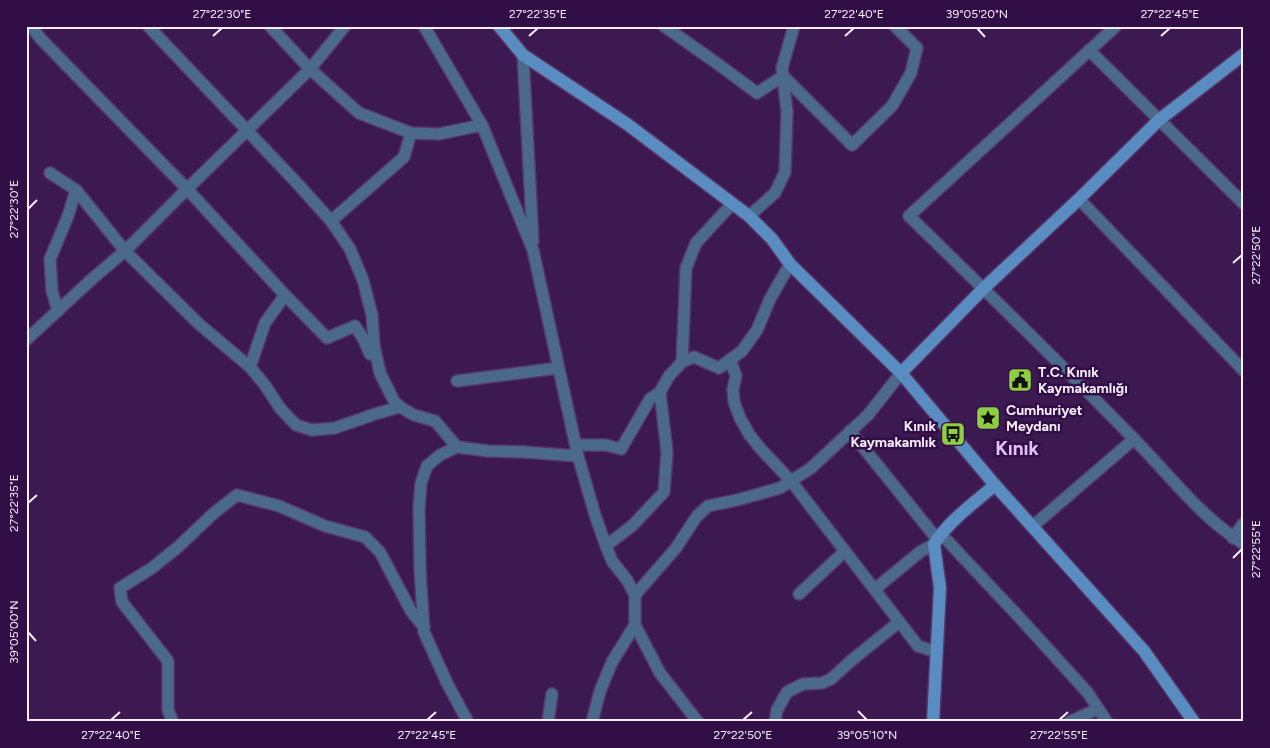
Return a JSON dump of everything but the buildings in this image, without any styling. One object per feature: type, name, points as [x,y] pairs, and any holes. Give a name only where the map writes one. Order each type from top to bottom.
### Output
[{"type":"main road","points":[[499,26],[523,55],[627,124],[748,216],[772,239],[790,264],[901,373],[996,485],[1144,651],[1194,722]]},
{"type":"main road","points":[[901,373],[984,288],[1079,199],[1159,120],[1244,54]]},
{"type":"main road","points":[[933,722],[940,588],[937,539],[954,520],[996,485]]},
{"type":"street","points":[[31,26],[40,38],[187,189],[284,295],[327,338],[355,326],[370,354],[376,354]]},
{"type":"street","points":[[148,26],[331,221],[350,249],[363,280],[372,315],[374,345],[380,373],[394,401],[400,407],[414,414],[435,421],[457,447]]},
{"type":"street","points":[[270,26],[310,69],[359,114],[410,133],[439,134],[482,125]]},
{"type":"street","points":[[26,340],[126,251],[310,69],[345,26]]},
{"type":"street","points":[[424,26],[482,125],[533,250]]},
{"type":"street","points":[[664,26],[679,31],[756,93],[783,76]]},
{"type":"street","points":[[748,216],[775,193],[786,172],[787,112],[782,68],[794,26]]},
{"type":"street","points":[[783,76],[852,146],[892,106],[911,73],[917,48],[895,26]]},
{"type":"street","points":[[1116,26],[909,216],[984,288],[1134,439],[1208,517],[1233,538],[1244,544]]},
{"type":"street","points":[[1089,50],[1244,204]]},
{"type":"street","points":[[523,55],[533,250],[577,450],[606,546],[612,561],[628,580],[635,595],[635,625],[660,673],[698,722]]},
{"type":"street","points":[[331,221],[404,157],[410,133]]},
{"type":"street","points":[[50,173],[76,190],[126,251],[199,324],[250,368],[265,385],[280,408],[296,425],[312,430],[335,428],[400,407]]},
{"type":"street","points":[[58,311],[52,290],[50,259],[68,216],[76,190]]},
{"type":"street","points":[[1079,199],[1244,371]]},
{"type":"street","points":[[682,362],[686,268],[696,243],[732,204]]},
{"type":"street","points":[[468,722],[447,683],[424,632],[419,508],[421,483],[427,466],[440,455],[457,447],[488,451],[524,452],[577,450],[606,445],[621,449],[650,399],[660,392],[669,376],[682,362],[694,357],[719,368],[742,351],[757,330],[770,299],[790,264]]},
{"type":"street","points":[[250,368],[265,323],[284,295]]},
{"type":"street","points":[[730,360],[736,376],[733,396],[736,410],[760,448],[791,481],[918,646],[936,652]]},
{"type":"street","points":[[457,381],[558,368]]},
{"type":"street","points":[[635,595],[676,548],[697,516],[708,506],[780,488],[811,468],[868,414],[901,373]]},
{"type":"street","points":[[606,546],[633,525],[664,492],[667,452],[660,392]]},
{"type":"street","points":[[850,431],[937,539],[1025,624],[1088,693],[1107,722]]},
{"type":"street","points":[[1033,526],[1134,439]]},
{"type":"street","points":[[173,722],[168,710],[168,661],[122,602],[120,588],[152,568],[237,495],[278,506],[325,526],[365,537],[380,552],[411,611],[424,627]]},
{"type":"street","points":[[1233,538],[1244,523]]},
{"type":"street","points":[[875,589],[937,539]]},
{"type":"street","points":[[799,594],[845,551]]},
{"type":"street","points":[[775,722],[777,710],[787,692],[803,684],[822,684],[832,679],[852,660],[899,622]]},
{"type":"street","points":[[592,722],[600,692],[612,662],[635,625]]},
{"type":"street","points":[[548,722],[552,694]]},
{"type":"street","points":[[1069,722],[1098,709]]},
{"type":"place","name":"T.C. Kınık Kaymakamlığı","points":[[1020,380]]},
{"type":"place","name":"Cumhuriyet Meydanı","points":[[988,418]]},
{"type":"place","name":"Kınık Kaymakamlık","points":[[953,434]]},
{"type":"district","name":"Kınık","points":[[1017,448]]}]
